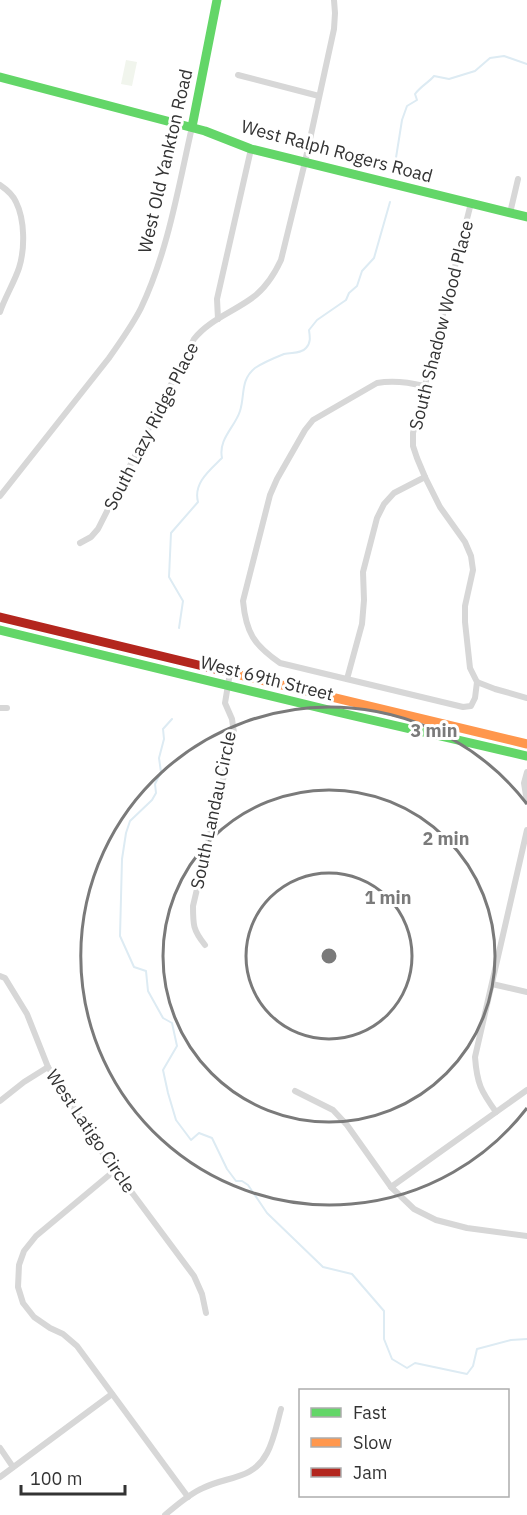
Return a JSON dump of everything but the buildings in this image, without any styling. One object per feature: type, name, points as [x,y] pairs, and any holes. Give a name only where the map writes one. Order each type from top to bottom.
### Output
[{"type":"main road","name":"West Old Yankton Road","points":[[192,128],[217,0]]},
{"type":"main road","name":"West Ralph Rogers Road","points":[[0,77],[205,131],[250,149],[527,217]]},
{"type":"main road","name":"West 69th Street","points":[[0,617],[527,744]]},
{"type":"main road","name":"West 69th Street","points":[[0,630],[527,756]]},
{"type":"main road","points":[[337,712],[340,699]]},
{"type":"street","name":"South Lazy Ridge Place","points":[[80,543],[98,529],[194,339],[202,329],[254,297],[274,275],[281,260],[305,162],[334,29],[334,0]]},
{"type":"street","points":[[238,75],[319,96]]},
{"type":"street","name":"West Old Yankton Road","points":[[0,496],[109,358],[140,309],[166,241],[192,128]]},
{"type":"street","points":[[218,319],[217,299],[250,149]]},
{"type":"street","points":[[510,213],[518,179]]},
{"type":"street","points":[[0,185],[16,201],[23,234],[19,268],[0,312]]},
{"type":"street","name":"South Shadow Wood Place","points":[[471,203],[413,433],[417,458],[425,477],[440,507],[465,542],[471,556],[473,570],[465,606],[465,622],[470,668],[477,682]]},
{"type":"street","points":[[424,386],[399,381],[377,383],[313,420],[305,430],[270,495],[243,601],[244,617],[251,636],[263,651],[280,663],[463,707],[471,706],[475,698],[477,682],[527,698]]},
{"type":"street","points":[[347,679],[362,624],[363,572],[376,518],[384,504],[394,494],[425,477]]},
{"type":"street","name":"South Landau Circle","points":[[205,945],[196,933],[193,923],[193,906],[234,733],[232,719],[225,703],[230,673]]},
{"type":"street","points":[[527,772],[524,783],[527,802]]},
{"type":"street","points":[[496,1112],[481,1090],[476,1075],[476,1057],[527,830]]},
{"type":"street","name":"West Latigo Circle","points":[[0,976],[8,983],[27,1014],[48,1067],[114,1171],[194,1276],[202,1294],[206,1313]]},
{"type":"street","points":[[492,984],[527,992]]},
{"type":"street","points":[[0,1101],[48,1067]]},
{"type":"street","points":[[392,1187],[527,1090]]},
{"type":"street","points":[[295,1091],[333,1110],[347,1125],[392,1187],[414,1209],[436,1220],[467,1228],[527,1236]]},
{"type":"street","points":[[114,1171],[36,1236],[24,1251],[19,1265],[18,1287],[23,1303],[34,1317],[63,1334],[77,1346],[188,1497]]},
{"type":"street","points":[[0,1477],[112,1394]]},
{"type":"street","points":[[165,1515],[202,1488],[249,1473],[257,1466],[267,1454],[281,1408]]},
{"type":"street","points":[[0,1448],[13,1467]]},
{"type":"shaded area","points":[[126,60],[137,62],[132,86],[121,84]]},
{"type":"waterway","points":[[395,164],[402,120],[407,106],[417,100],[415,94],[434,76],[449,79],[475,71],[490,58],[504,56],[527,64]]},
{"type":"waterway","points":[[179,628],[183,601],[169,577],[171,533],[198,502],[200,483],[222,458],[222,445],[238,417],[247,378],[255,368],[265,362],[284,354],[304,350],[308,346],[309,330],[317,320],[346,300],[349,293],[357,286],[362,271],[374,258],[390,202]]},
{"type":"waterway","points":[[172,719],[163,729],[164,739],[159,758],[161,772],[155,784],[156,793],[152,800],[130,821],[126,833],[122,859],[120,936],[134,967],[146,971],[148,991],[163,1018],[172,1023],[177,1046],[163,1070],[176,1120],[191,1140],[199,1133],[212,1138],[227,1169],[236,1181],[242,1181],[248,1185],[267,1213],[323,1267],[352,1274],[384,1311],[384,1339],[392,1359],[407,1368],[415,1363],[467,1374],[473,1366],[477,1349],[511,1340],[527,1339]]},
{"type":"traffic: fast","points":[[192,127],[217,0]]},
{"type":"traffic: fast","points":[[0,77],[205,131],[251,149],[527,217]]},
{"type":"traffic: fast","points":[[0,630],[527,756]]},
{"type":"traffic: slow","points":[[215,669],[527,744]]},
{"type":"traffic: jam","points":[[0,617],[215,669]]}]
